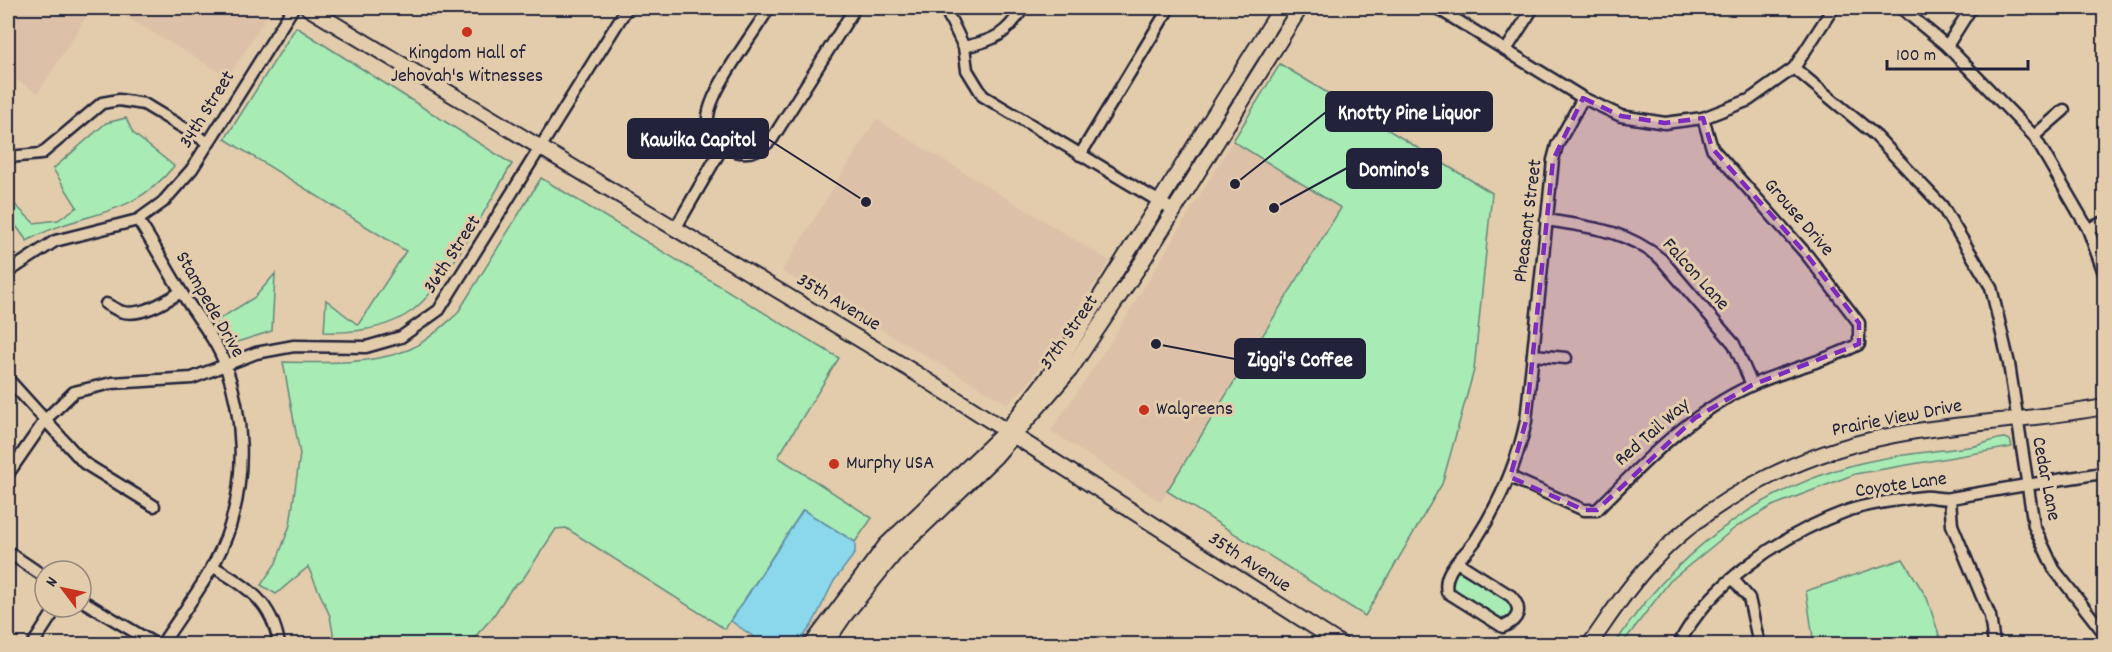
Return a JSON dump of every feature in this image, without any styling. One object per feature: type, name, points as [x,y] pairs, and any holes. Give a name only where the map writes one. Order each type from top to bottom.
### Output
[{"type":"main road","name":"35th Avenue","points":[[308,8],[1011,432],[1341,645]]},
{"type":"main road","name":"37th Street","points":[[813,645],[886,545],[1011,432],[1058,364],[1161,203],[1281,8]]},
{"type":"main road","name":"37th Street","points":[[825,645],[845,615],[895,553],[1070,370],[1175,211],[1300,8]]},
{"type":"main road","name":"Prairie View Drive","points":[[1590,645],[1631,586],[1667,546],[1731,497],[1764,479],[1820,455],[1874,439],[2104,407]]},
{"type":"street","name":"34th Street","points":[[138,220],[163,202],[192,169],[293,8]]},
{"type":"street","name":"36th Street","points":[[8,474],[46,419],[74,392],[112,384],[192,378],[256,353],[294,346],[366,347],[401,337],[439,310],[627,8]]},
{"type":"street","points":[[769,8],[713,99],[709,124],[714,136],[723,146],[734,151],[750,153],[764,147],[790,111],[855,8]]},
{"type":"street","points":[[945,8],[964,47],[967,70],[983,96],[1175,211]]},
{"type":"street","points":[[964,47],[1009,29],[1023,8]]},
{"type":"street","points":[[1080,155],[1169,8]]},
{"type":"street","points":[[1437,8],[1583,98],[1621,116],[1665,123],[1703,118],[1749,100],[1794,68],[1833,8]]},
{"type":"street","points":[[1506,50],[1533,8]]},
{"type":"street","points":[[1901,8],[1947,46],[2034,136],[2088,229],[2104,273]]},
{"type":"street","points":[[1947,46],[1971,8]]},
{"type":"street","name":"Cedar Lane","points":[[1794,68],[1876,136],[1942,206],[1991,287],[2009,364],[2034,526],[2054,568],[2104,633]]},
{"type":"street","name":"Pheasant Street","points":[[1457,562],[1518,603],[1519,612],[1513,623],[1503,627],[1447,592],[1446,575],[1457,562],[1474,542],[1510,477],[1526,421],[1546,220],[1557,145],[1583,98]]},
{"type":"street","points":[[8,157],[41,154],[102,103],[118,100],[144,104],[208,142]]},
{"type":"street","points":[[2034,136],[2064,110]]},
{"type":"street","name":"Grouse Drive","points":[[1703,118],[1712,148],[1807,255],[1859,322],[1859,344]]},
{"type":"street","points":[[675,229],[723,146]]},
{"type":"street","points":[[8,272],[56,241],[138,220]]},
{"type":"street","name":"Stampede Drive","points":[[138,220],[181,292],[204,324],[225,364],[242,441],[240,479],[230,527],[212,566],[162,645]]},
{"type":"street","name":"Falcon Lane","points":[[1546,220],[1627,236],[1647,247],[1661,259],[1734,344],[1752,385]]},
{"type":"street","points":[[2088,229],[2104,222]]},
{"type":"street","points":[[106,304],[124,312],[141,310],[163,303],[181,292]]},
{"type":"street","name":"Red Tail Way","points":[[1510,477],[1584,510],[1597,510],[1637,468],[1695,418],[1752,385],[1842,353],[1859,344]]},
{"type":"street","points":[[1533,355],[1566,358]]},
{"type":"street","points":[[8,379],[84,463],[154,506]]},
{"type":"street","name":"Coyote Lane","points":[[1679,645],[1689,625],[1720,588],[1776,546],[1848,511],[1925,497],[1950,498],[2104,473]]},
{"type":"street","points":[[1950,498],[1952,525],[1990,616],[1994,645]]},
{"type":"street","points":[[8,552],[33,569]]},
{"type":"street","points":[[212,566],[238,581],[260,600],[272,617],[279,645]]},
{"type":"street","points":[[1733,579],[1749,598],[1759,645]]},
{"type":"street","points":[[93,607],[155,645]]},
{"type":"street","points":[[33,645],[49,619]]},
{"type":"highlighted area","points":[[1583,98],[1621,116],[1665,123],[1703,118],[1712,148],[1807,255],[1859,323],[1859,344],[1752,385],[1695,418],[1597,510],[1584,510],[1510,477],[1526,421],[1553,160]]},
{"type":"shaded area","points":[[8,8],[92,8],[38,93],[8,75]]},
{"type":"shaded area","points":[[111,8],[254,8],[267,16],[228,77]]},
{"type":"shaded area","points":[[876,119],[1110,261],[1028,384],[1008,404],[782,271]]},
{"type":"shaded area","points":[[1233,141],[1341,208],[1161,502],[1051,431],[1110,343]]},
{"type":"green space","points":[[296,27],[512,164],[467,242],[440,281],[413,310],[382,326],[347,332],[324,332],[326,300],[358,325],[406,251],[225,139]]},
{"type":"green space","points":[[1280,64],[1492,193],[1474,370],[1442,484],[1365,616],[1167,491],[1341,208],[1233,141]]},
{"type":"green space","points":[[126,118],[133,133],[174,166],[158,183],[123,205],[47,231],[27,241],[8,215],[8,204],[11,201],[34,223],[58,220],[77,207],[53,169],[106,123]]},
{"type":"green space","points":[[541,178],[839,358],[778,457],[872,518],[855,542],[803,510],[725,629],[566,528],[556,529],[523,579],[511,589],[492,618],[471,641],[463,641],[460,644],[335,644],[330,616],[308,567],[276,594],[261,585],[276,563],[290,525],[300,454],[283,362],[362,361],[408,350],[428,338],[457,314]]},
{"type":"green space","points":[[275,274],[272,331],[237,342],[230,341],[216,321],[255,297]]},
{"type":"green space","points":[[2004,438],[2010,440],[2012,447],[1855,474],[1772,506],[1736,527],[1670,581],[1622,644],[1615,644],[1661,584],[1688,557],[1717,532],[1781,492],[1853,465],[1896,456],[1974,446]]},
{"type":"green space","points":[[1903,559],[1927,598],[1942,644],[1814,644],[1806,591]]},
{"type":"green space","points":[[1464,573],[1508,601],[1512,608],[1509,617],[1498,619],[1453,590],[1450,584],[1454,574]]},
{"type":"water","points":[[803,510],[855,542],[855,553],[834,581],[812,625],[798,644],[764,644],[731,621]]},
{"type":"place","name":"Kingdom Hall of Jehovah's Witnesses","points":[[467,32]]},
{"type":"place","name":"Knotty Pine Liquor","points":[[1235,184]]},
{"type":"place","name":"Kawika Capitol","points":[[866,202]]},
{"type":"place","name":"Domino's","points":[[1274,208]]},
{"type":"place","name":"Ziggi's Coffee","points":[[1156,344]]},
{"type":"place","name":"Walgreens","points":[[1144,410]]},
{"type":"place","name":"Murphy USA","points":[[834,464]]}]
